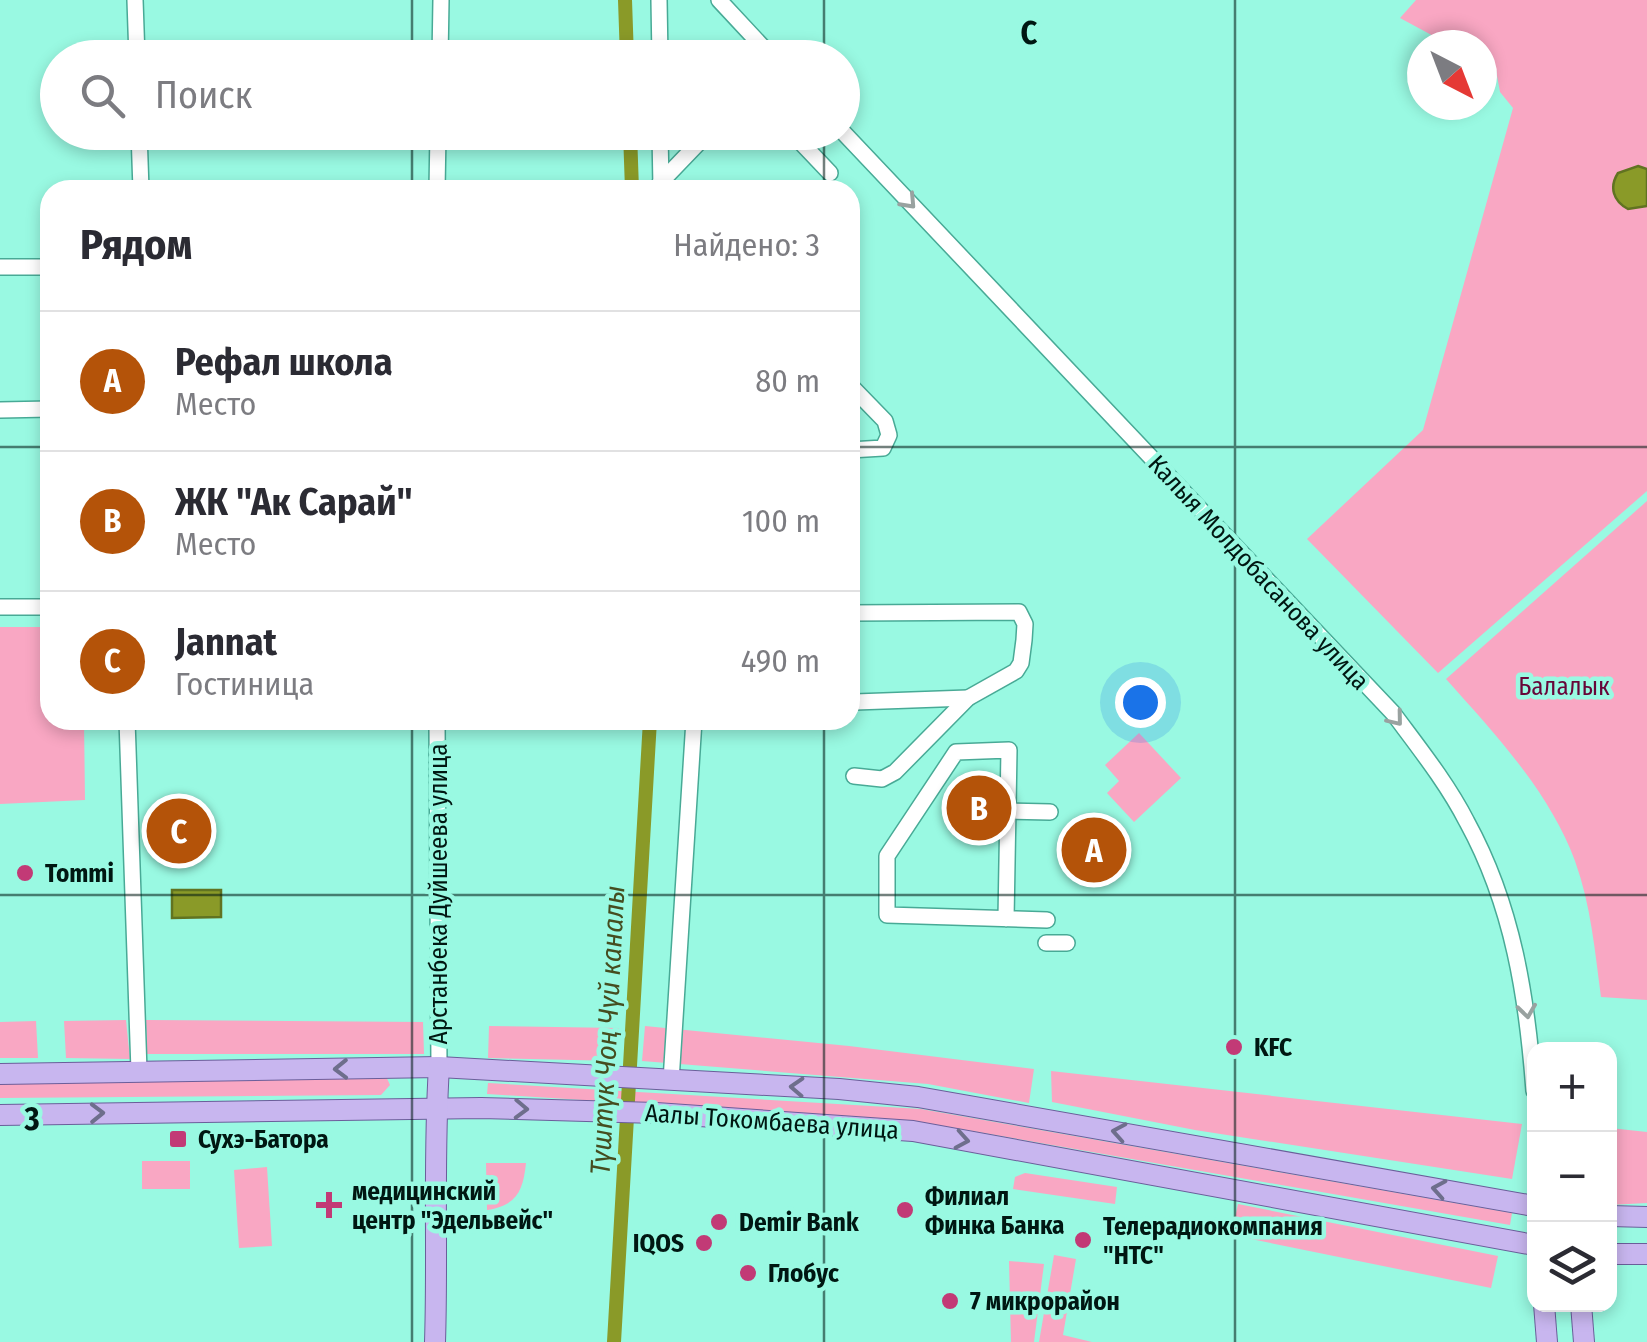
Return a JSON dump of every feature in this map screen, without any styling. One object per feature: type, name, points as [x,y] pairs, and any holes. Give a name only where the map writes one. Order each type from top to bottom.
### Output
[{"type":"main road","name":"Аалы Токомбаева улица","points":[[0,1074],[438,1067],[839,1089],[918,1097],[1527,1205]]},
{"type":"main road","points":[[435,1342],[438,1067]]},
{"type":"main road","name":"Аалы Токомбаева улица","points":[[0,1115],[436,1108],[608,1111],[913,1131],[1527,1244]]},
{"type":"main road","points":[[1617,1216],[1647,1217]]},
{"type":"main road","points":[[1617,1254],[1647,1254]]},
{"type":"main road","points":[[1545,1312],[1547,1342]]},
{"type":"main road","points":[[1582,1312],[1584,1342]]},
{"type":"street","points":[[135,0],[136,40]]},
{"type":"street","points":[[440,40],[441,0]]},
{"type":"street","points":[[659,0],[660,40]]},
{"type":"street","points":[[719,0],[756,40]]},
{"type":"street","points":[[141,150],[142,180]]},
{"type":"street","points":[[437,180],[438,150]]},
{"type":"street","points":[[660,150],[661,180]]},
{"type":"street","points":[[666,180],[694,150]]},
{"type":"street","points":[[809,150],[830,172]]},
{"type":"street","name":"Калыя Молдобасанова улица","points":[[860,150],[1392,713],[1420,750],[1468,822],[1497,890],[1522,979],[1529,1042]]},
{"type":"street","points":[[0,267],[40,267]]},
{"type":"street","points":[[860,396],[885,422],[889,434],[883,448],[860,449]]},
{"type":"street","points":[[0,410],[40,409]]},
{"type":"street","points":[[0,608],[40,607]]},
{"type":"street","points":[[854,776],[882,778],[895,772],[968,698],[1016,672],[1021,664],[1025,624],[1019,612],[860,613]]},
{"type":"street","points":[[860,702],[968,698]]},
{"type":"street","points":[[127,730],[139,1072]]},
{"type":"street","name":"Арстанбека Дуйшеева улица","points":[[438,730],[438,1067]]},
{"type":"street","points":[[664,1081],[693,730]]},
{"type":"street","points":[[1006,919],[1009,750],[956,752],[887,856],[887,916],[1006,919],[1046,920]]},
{"type":"street","points":[[1008,811],[1050,812]]},
{"type":"street","points":[[1046,943],[1067,943]]},
{"type":"green space","points":[[1416,0],[1647,0],[1647,491],[1438,673],[1307,539],[1423,430],[1513,108],[1500,92],[1497,30],[1422,30],[1400,18]]},
{"type":"green space","name":"Балалык","points":[[1647,501],[1647,1000],[1601,997],[1585,894],[1564,835],[1519,764],[1446,679]]},
{"type":"green space","points":[[0,627],[40,627],[40,730],[84,730],[85,800],[0,804]]},
{"type":"green space","points":[[1139,733],[1181,778],[1134,822],[1107,793],[1119,781],[1105,765]]},
{"type":"green space","points":[[126,1020],[130,1059],[66,1058],[64,1021]]},
{"type":"green space","points":[[146,1020],[423,1022],[424,1054],[147,1054]]},
{"type":"green space","points":[[36,1021],[38,1058],[0,1058],[0,1022]]},
{"type":"green space","points":[[489,1026],[619,1028],[618,1061],[488,1058]]},
{"type":"green space","points":[[645,1026],[1034,1069],[1029,1103],[928,1084],[642,1061]]},
{"type":"green space","points":[[1051,1071],[1522,1124],[1512,1179],[1195,1130],[1052,1102]]},
{"type":"green space","points":[[386,1076],[390,1085],[381,1095],[0,1098],[0,1079]]},
{"type":"green space","points":[[488,1083],[921,1109],[1512,1213],[1510,1225],[915,1121],[487,1094]]},
{"type":"green space","points":[[1617,1129],[1647,1132],[1647,1203],[1617,1205]]},
{"type":"green space","points":[[142,1161],[190,1161],[190,1189],[142,1189]]},
{"type":"green space","points":[[486,1163],[526,1163],[517,1195],[487,1210]]},
{"type":"green space","points":[[267,1167],[272,1246],[239,1248],[234,1170]]},
{"type":"green space","points":[[1025,1173],[1117,1187],[1115,1204],[1013,1189],[1015,1177]]},
{"type":"green space","points":[[1238,1204],[1498,1256],[1491,1288],[1231,1235]]},
{"type":"green space","points":[[1054,1255],[1076,1259],[1063,1335],[1092,1342],[1039,1342]]},
{"type":"green space","points":[[1009,1261],[1044,1264],[1034,1342],[1011,1342]]},
{"type":"shaded area","points":[[1638,166],[1647,169],[1647,206],[1628,209],[1616,198],[1614,183],[1618,173]]},
{"type":"shaded area","points":[[172,890],[221,890],[221,917],[172,918]]},
{"type":"waterway","name":"Түштүк Чоң Чүй каналы","points":[[625,0],[626,40]]},
{"type":"waterway","name":"Түштүк Чоң Чүй каналы","points":[[631,150],[632,180]]},
{"type":"waterway","name":"Түштүк Чоң Чүй каналы","points":[[614,1342],[649,730]]},
{"type":"place","name":"ЖК \"Ак Сарай\"","points":[[979,808]]},
{"type":"place","name":"Jannat","points":[[179,831]]},
{"type":"place","name":"Рефал школа","points":[[1094,850]]},
{"type":"place","name":"Tommi","points":[[25,873]]},
{"type":"place","name":"KFC","points":[[1234,1047]]},
{"type":"place","name":"Сухэ-Батора","points":[[178,1139]]},
{"type":"place","name":"медицинский центр \"Эдельвейс\"","points":[[329,1205]]},
{"type":"place","name":"Филиал Финка Банка","points":[[905,1210]]},
{"type":"place","name":"Demir Bank","points":[[719,1222]]},
{"type":"place","name":"Телерадиокомпания \"НТС\"","points":[[1083,1240]]},
{"type":"place","name":"IQOS","points":[[704,1243]]},
{"type":"place","name":"Глобус","points":[[748,1273]]},
{"type":"place","name":"7 микрорайон","points":[[950,1301]]}]
